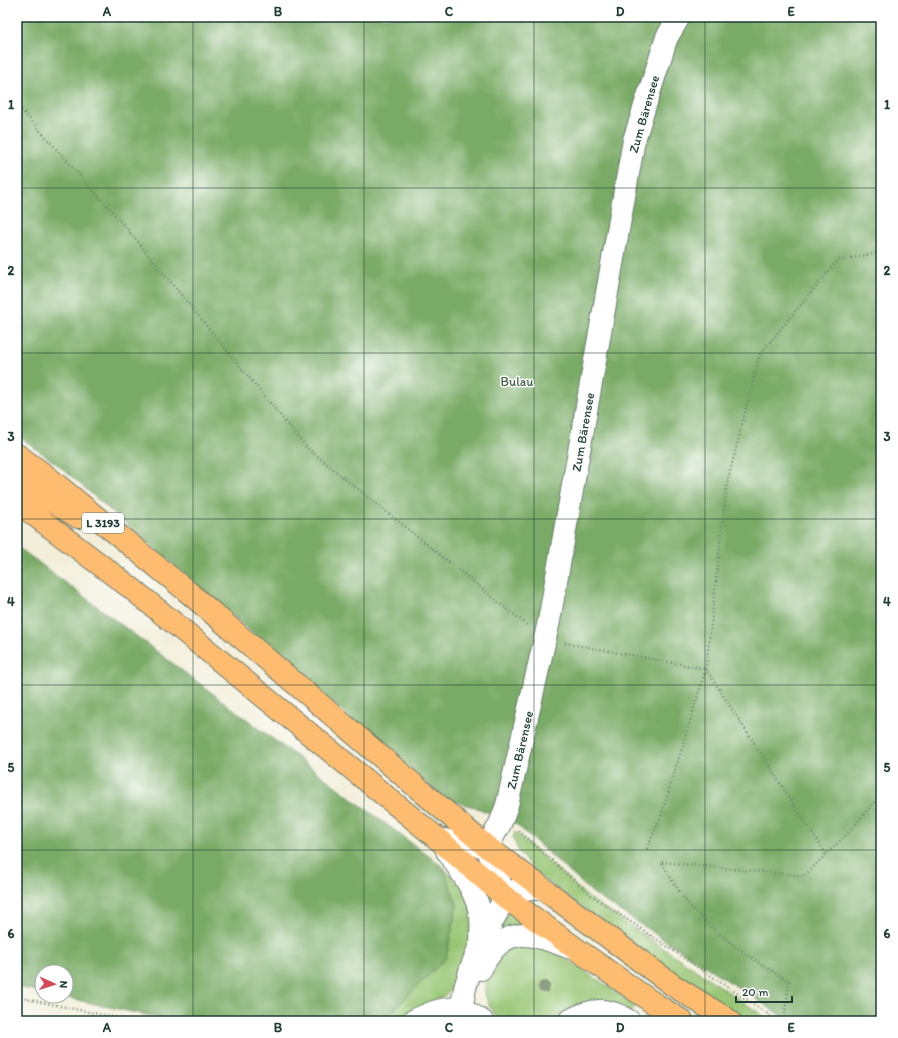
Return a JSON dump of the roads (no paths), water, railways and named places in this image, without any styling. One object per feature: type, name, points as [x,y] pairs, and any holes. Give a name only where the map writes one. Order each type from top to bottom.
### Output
[{"type":"main road","name":"L 3193","points":[[17,455],[52,481],[188,592],[486,847],[674,986],[730,1021]]},
{"type":"main road","name":"L 3193","points":[[17,480],[73,514],[188,592]]},
{"type":"main road","name":"L 3193","points":[[17,502],[131,588],[438,839],[505,897],[579,951],[682,1021]]},
{"type":"main road","name":"L 3193","points":[[17,511],[62,537]]},
{"type":"street","name":"Zum Bärensee","points":[[486,847],[500,824],[510,792],[545,639],[634,140],[667,38],[679,17]]},
{"type":"street","points":[[438,839],[486,847],[505,897]]},
{"type":"street","points":[[438,839],[462,872],[477,902],[481,918],[480,945]]},
{"type":"street","points":[[461,1010],[466,982],[480,945],[505,897],[518,889],[544,889]]},
{"type":"street","points":[[461,1010],[488,957],[495,947],[511,937],[520,935],[537,936],[579,951]]},
{"type":"street","points":[[413,1021],[442,1010],[461,1010],[482,1021]]},
{"type":"street","points":[[569,1021],[588,1012],[600,1011],[618,1014],[629,1021]]},
{"type":"park label","name":"Bulau","points":[[517,381]]}]
